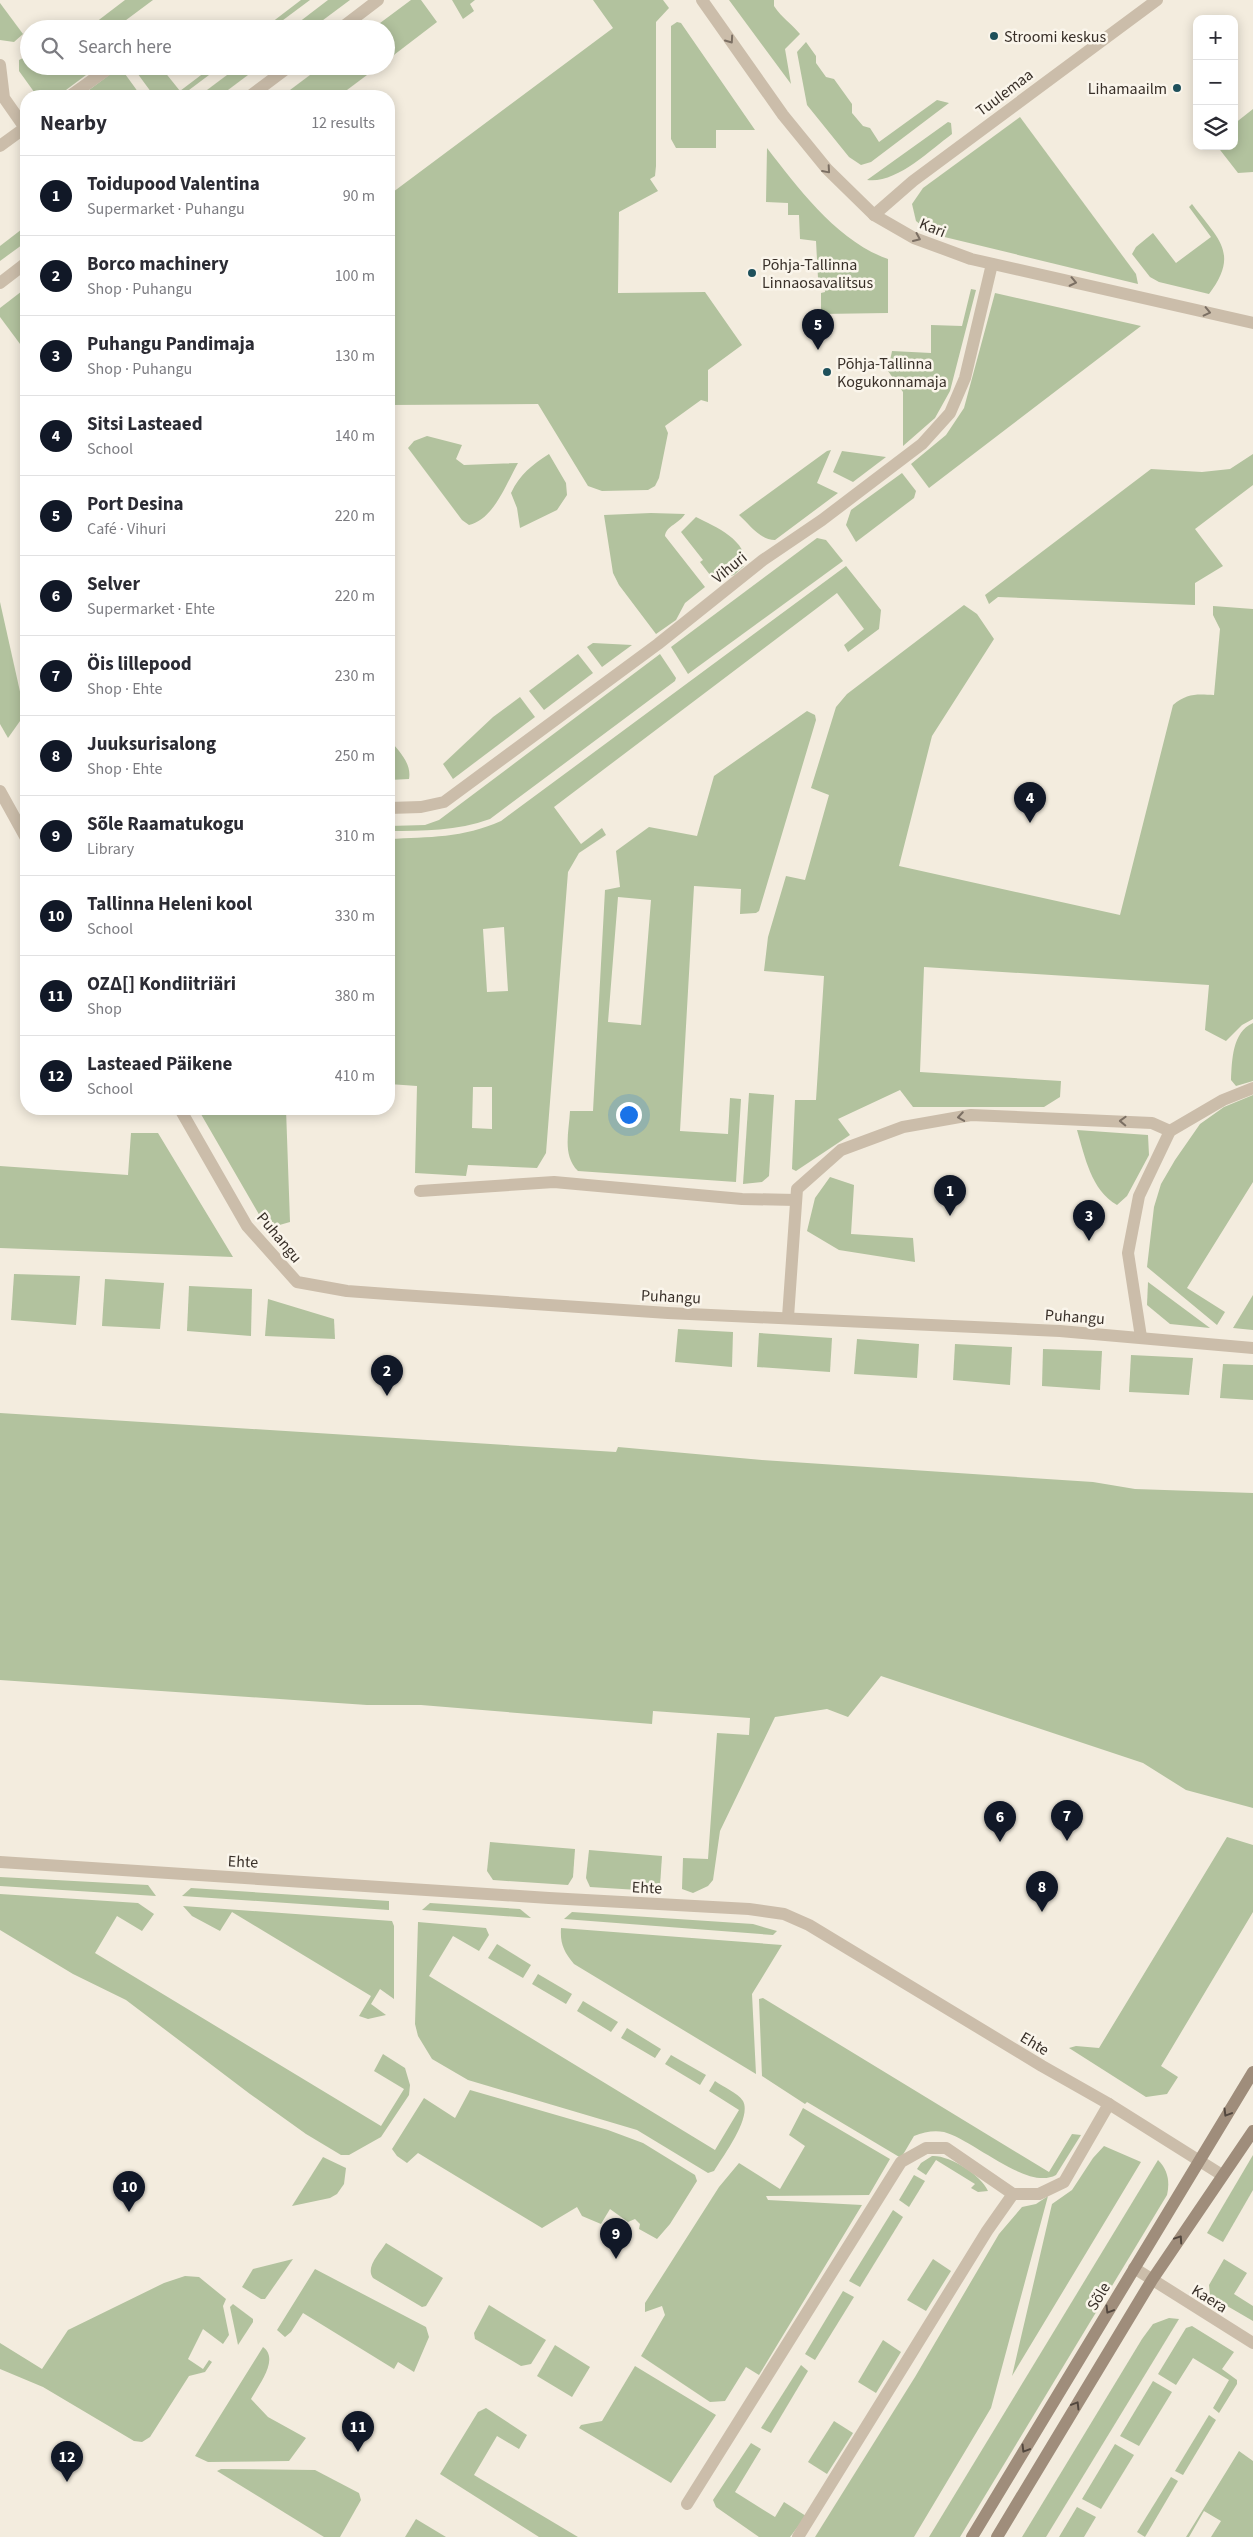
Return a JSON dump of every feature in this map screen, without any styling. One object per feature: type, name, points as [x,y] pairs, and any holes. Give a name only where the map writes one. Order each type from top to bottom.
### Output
[{"type":"main road","name":"Sõle","points":[[972,2537],[1253,2072]]},
{"type":"main road","points":[[997,2537],[1152,2280],[1253,2131]]},
{"type":"street","points":[[352,20],[378,0]]},
{"type":"street","name":"Kari","points":[[702,0],[783,115],[826,170],[874,215],[914,238],[992,264],[1253,322]]},
{"type":"street","name":"Tuulemaa","points":[[874,215],[920,175],[1157,0]]},
{"type":"street","points":[[0,65],[4,98],[20,120]]},
{"type":"street","points":[[78,90],[99,75]]},
{"type":"street","points":[[258,90],[278,75]]},
{"type":"street","points":[[0,146],[20,132]]},
{"type":"street","name":"Vihuri","points":[[395,808],[421,807],[444,802],[650,649],[763,560],[822,520],[922,444],[950,414],[965,378],[992,264]]},
{"type":"street","points":[[0,282],[20,267]]},
{"type":"street","points":[[0,791],[20,821]]},
{"type":"street","points":[[1141,1337],[1128,1253],[1139,1196],[1170,1130],[1223,1100],[1253,1088]]},
{"type":"street","name":"Puhangu","points":[[183,1115],[247,1226],[297,1282],[347,1291],[401,1295],[668,1313],[788,1317],[1141,1337],[1253,1348]]},
{"type":"street","points":[[788,1317],[797,1189],[841,1150],[903,1127],[971,1115],[1152,1123],[1170,1130]]},
{"type":"street","points":[[420,1192],[554,1182],[742,1199],[796,1200]]},
{"type":"street","name":"Ehte","points":[[0,1862],[549,1898],[749,1909],[784,1914],[809,1925],[1042,2066],[1109,2104],[1222,2175]]},
{"type":"street","points":[[687,2504],[901,2162],[926,2148],[946,2148],[1013,2194],[1039,2194],[1064,2182],[1109,2104]]},
{"type":"street","points":[[798,2537],[987,2231],[1013,2194]]},
{"type":"street","name":"Kaera","points":[[1134,2268],[1253,2343]]},
{"type":"green space","points":[[125,0],[153,0],[126,20],[99,20]]},
{"type":"green space","points":[[301,0],[310,0],[283,20],[275,20]]},
{"type":"green space","points":[[328,0],[350,0],[323,20],[302,20]]},
{"type":"green space","points":[[411,0],[421,0],[437,22],[395,54],[395,20],[384,20]]},
{"type":"green space","points":[[452,0],[475,0],[470,4],[474,11],[463,19]]},
{"type":"green space","points":[[593,0],[663,0],[669,8],[656,22],[656,166],[655,176],[650,179],[658,191],[619,212],[618,293],[705,292],[742,345],[708,370],[708,402],[701,400],[665,426],[668,433],[659,478],[655,486],[648,490],[602,491],[588,486],[538,404],[395,405],[395,191],[613,28]]},
{"type":"green space","points":[[729,0],[774,0],[774,6],[777,10],[800,34],[785,49],[791,84]]},
{"type":"green space","points":[[0,3],[20,30],[20,37],[14,42],[0,40]]},
{"type":"green space","points":[[677,22],[681,23],[755,130],[716,130],[716,148],[676,148],[671,139],[671,26]]},
{"type":"green space","points":[[806,42],[816,56],[816,63],[826,77],[834,79],[852,104],[852,113],[863,126],[870,128],[879,142],[937,100],[949,103],[871,162],[861,165],[849,157],[807,105],[797,52]]},
{"type":"green space","points":[[22,75],[86,75],[66,90],[33,90]]},
{"type":"green space","points":[[109,75],[126,75],[137,90],[105,90],[89,90]]},
{"type":"green space","points":[[139,75],[167,75],[179,90],[150,90]]},
{"type":"green space","points":[[201,75],[209,75],[189,90],[181,90]]},
{"type":"green space","points":[[227,75],[248,75],[228,90],[207,90]]},
{"type":"green space","points":[[310,75],[367,75],[347,90],[290,90]]},
{"type":"green space","points":[[1253,109],[1253,172],[1238,173],[1220,150],[1238,150],[1238,121]]},
{"type":"green space","points":[[1020,117],[1136,274],[1138,284],[932,234],[916,221],[912,204],[923,188]]},
{"type":"green space","points":[[948,122],[951,123],[952,134],[912,165],[889,177],[867,180]]},
{"type":"green space","points":[[767,148],[792,180],[836,227],[869,251],[888,259],[888,313],[821,314],[821,293],[825,292],[824,278],[818,278],[816,241],[800,239],[799,215],[788,215],[788,203],[766,202]]},
{"type":"green space","points":[[1192,204],[1217,237],[1224,257],[1223,268],[1209,294],[1159,282],[1150,277],[1132,254],[1136,247],[1153,233],[1176,263],[1211,237],[1189,207]]},
{"type":"green space","points":[[20,231],[20,246],[0,261],[0,246]]},
{"type":"green space","points":[[971,289],[976,290],[950,391],[935,418],[903,446],[903,392],[888,371],[892,351],[931,353],[931,325],[962,326]]},
{"type":"green space","points":[[20,293],[20,344],[0,317],[0,308]]},
{"type":"green space","points":[[995,293],[1141,326],[929,488],[911,464],[946,435],[964,408]]},
{"type":"green space","points":[[427,436],[462,445],[456,459],[464,465],[518,463],[498,500],[486,516],[469,525],[462,520],[408,448],[414,441]]},
{"type":"green space","points":[[831,450],[817,483],[838,493],[775,540],[764,537],[739,515],[827,451]]},
{"type":"green space","points":[[842,451],[886,457],[853,482],[833,472]]},
{"type":"green space","points":[[549,454],[566,483],[567,495],[557,510],[520,528],[517,508],[511,493],[518,480],[527,470]]},
{"type":"green space","points":[[1253,454],[1253,485],[1195,529],[1223,566],[1195,583],[1195,605],[998,597],[989,604],[985,595],[1151,469],[1202,472],[1230,469]]},
{"type":"green space","points":[[902,473],[916,491],[914,498],[856,542],[846,525],[851,510]]},
{"type":"green space","points":[[685,514],[668,530],[665,536],[705,587],[685,603],[676,620],[656,634],[619,585],[613,573],[604,515]]},
{"type":"green space","points":[[696,517],[721,530],[742,549],[744,566],[734,575],[714,580],[700,562],[703,560],[681,532]]},
{"type":"green space","points":[[817,538],[826,540],[843,561],[688,674],[671,647]]},
{"type":"green space","points":[[846,566],[881,610],[879,629],[848,652],[844,645],[864,629],[837,593],[554,807],[581,844],[602,828],[606,835],[579,853],[568,872],[546,1153],[537,1168],[468,1165],[466,1176],[415,1173],[417,1086],[395,1084],[395,839],[459,834],[487,827],[501,821]],"holes":[[[504,927],[508,991],[487,992],[483,929]],[[473,1087],[492,1087],[492,1129],[472,1128]]]},
{"type":"green space","points":[[0,602],[20,692],[20,721],[8,738],[0,724]]},
{"type":"green space","points":[[964,605],[977,614],[994,639],[932,736],[899,866],[1120,915],[1173,705],[1183,698],[1192,695],[1214,695],[1220,629],[1213,615],[1213,606],[1253,609],[1253,1019],[1242,1025],[1226,1041],[1205,1030],[1209,985],[924,967],[920,1072],[1061,1081],[1060,1097],[1044,1107],[913,1107],[900,1090],[838,1119],[850,1135],[796,1171],[792,1169],[795,1100],[816,1100],[824,976],[764,971],[768,937],[786,876],[805,880],[829,795],[811,788],[836,707],[847,694]]},
{"type":"green space","points":[[593,643],[632,645],[602,667],[587,647]]},
{"type":"green space","points":[[578,654],[593,673],[544,710],[529,691]]},
{"type":"green space","points":[[660,654],[676,678],[675,681],[490,819],[453,828],[395,831],[395,826],[425,825],[439,820]]},
{"type":"green space","points":[[520,697],[535,717],[453,779],[443,764],[493,717]]},
{"type":"green space","points":[[807,711],[815,715],[816,720],[759,911],[756,913],[740,914],[741,889],[694,886],[680,1131],[728,1134],[730,1098],[741,1099],[736,1182],[578,1171],[573,1165],[568,1151],[570,1111],[593,1111],[605,890],[620,887],[616,851],[649,827],[697,836],[714,776]],"holes":[[[618,897],[651,900],[641,1025],[608,1022]]]},
{"type":"green space","points":[[395,746],[406,762],[409,779],[395,780]]},
{"type":"green space","points":[[1253,1023],[1253,1081],[1236,1086],[1231,1080],[1234,1048],[1241,1033]]},
{"type":"green space","points":[[749,1093],[774,1095],[769,1176],[762,1182],[743,1184]]},
{"type":"green space","points":[[1253,1095],[1253,1182],[1187,1288],[1225,1312],[1217,1325],[1147,1267],[1154,1207],[1161,1184],[1200,1124],[1224,1107]]},
{"type":"green space","points":[[201,1115],[286,1115],[290,1222],[276,1226],[272,1237]]},
{"type":"green space","points":[[1077,1130],[1148,1135],[1149,1155],[1127,1196],[1117,1205],[1108,1199],[1095,1182],[1086,1162]]},
{"type":"green space","points":[[131,1133],[158,1133],[233,1257],[0,1248],[0,1166],[128,1175]]},
{"type":"green space","points":[[830,1177],[854,1185],[851,1234],[913,1238],[915,1262],[839,1250],[807,1231],[815,1198]]},
{"type":"green space","points":[[14,1274],[80,1276],[76,1325],[11,1320]]},
{"type":"green space","points":[[105,1279],[164,1283],[160,1329],[102,1326]]},
{"type":"green space","points":[[1148,1282],[1210,1328],[1170,1324],[1147,1305]]},
{"type":"green space","points":[[189,1286],[252,1289],[251,1336],[187,1331]]},
{"type":"green space","points":[[1253,1295],[1253,1330],[1233,1328]]},
{"type":"green space","points":[[268,1299],[334,1319],[335,1339],[265,1336]]},
{"type":"green space","points":[[678,1329],[733,1332],[732,1367],[675,1362]]},
{"type":"green space","points":[[759,1333],[832,1338],[830,1372],[757,1367]]},
{"type":"green space","points":[[857,1339],[919,1344],[917,1378],[854,1374]]},
{"type":"green space","points":[[955,1344],[1012,1347],[1010,1385],[953,1380]]},
{"type":"green space","points":[[1043,1349],[1102,1351],[1100,1390],[1042,1386]]},
{"type":"green space","points":[[1131,1355],[1193,1358],[1189,1395],[1129,1392]]},
{"type":"green space","points":[[1223,1364],[1253,1365],[1253,1400],[1220,1398]]},
{"type":"green space","points":[[0,1413],[616,1452],[618,1447],[762,1460],[1093,1482],[1135,1489],[1253,1493],[1253,1808],[1186,1790],[1143,1763],[881,1676],[848,1717],[827,1709],[775,1717],[720,1831],[713,1880],[708,1886],[693,1893],[682,1889],[683,1858],[708,1859],[717,1733],[749,1735],[750,1718],[653,1711],[652,1724],[421,1705],[367,1705],[0,1680]]},
{"type":"green space","points":[[1227,1837],[1253,1845],[1253,1912],[1161,2066],[1178,2077],[1167,2094],[1146,2097],[1069,2048],[1076,2046],[1099,2048]]},
{"type":"green space","points":[[490,1842],[575,1849],[573,1877],[568,1885],[493,1880],[487,1871]]},
{"type":"green space","points":[[589,1850],[662,1856],[660,1886],[654,1891],[590,1887],[586,1878]]},
{"type":"green space","points":[[0,1877],[148,1885],[156,1896],[0,1886]]},
{"type":"green space","points":[[191,1888],[389,1901],[389,1910],[182,1896]]},
{"type":"green space","points":[[0,1894],[138,1903],[154,1914],[142,1931],[117,1916],[95,1953],[381,2126],[404,2089],[374,2071],[383,2054],[405,2068],[410,2085],[409,2095],[381,2137],[349,2155],[341,2155],[306,2134],[250,2094],[126,2000],[73,1974],[0,1930]]},
{"type":"green space","points":[[430,1903],[520,1909],[531,1918],[422,1910]]},
{"type":"green space","points":[[183,1906],[392,1921],[394,1926],[394,1999],[380,1989],[371,2004],[386,2015],[368,2019],[359,2016],[371,1996],[232,1912],[220,1931],[192,1916]]},
{"type":"green space","points":[[572,1912],[753,1924],[777,1931],[773,1935],[564,1919]]},
{"type":"green space","points":[[418,1922],[486,1928],[489,1935],[479,1951],[453,1936],[429,1976],[715,2150],[739,2110],[709,2091],[715,2081],[738,2095],[743,2101],[745,2108],[744,2117],[730,2147],[714,2171],[708,2173],[637,2130],[468,2080],[432,2059],[418,2036],[415,2024]]},
{"type":"green space","points":[[561,1928],[782,1945],[752,1994],[756,2074],[574,1964],[563,1947]]},
{"type":"green space","points":[[497,1944],[531,1965],[523,1978],[488,1958]]},
{"type":"green space","points":[[538,1974],[572,1994],[566,2004],[532,1984]]},
{"type":"green space","points":[[763,1998],[1049,2172],[1072,2134],[1081,2135],[1056,2175],[1044,2178],[1016,2171],[970,2144],[940,2131],[914,2136],[901,2158],[807,2102],[805,2104],[762,2076],[759,1999]]},
{"type":"green space","points":[[583,2001],[618,2022],[611,2032],[577,2011]]},
{"type":"green space","points":[[627,2028],[661,2049],[655,2058],[621,2038]]},
{"type":"green space","points":[[671,2055],[706,2075],[700,2085],[665,2064]]},
{"type":"green space","points":[[470,2090],[608,2130],[643,2143],[695,2175],[697,2181],[670,2224],[657,2239],[639,2229],[640,2224],[635,2219],[628,2222],[610,2209],[601,2224],[582,2216],[577,2207],[542,2228],[418,2153],[407,2163],[397,2156],[392,2149],[424,2098],[455,2118]]},
{"type":"green space","points":[[803,2108],[890,2159],[869,2195],[766,2196],[768,2200],[862,2205],[759,2375],[746,2367],[725,2401],[710,2402],[641,2356],[665,2315],[662,2306],[645,2312],[645,2303],[719,2187],[739,2163],[780,2189],[805,2146],[789,2135]]},
{"type":"green space","points":[[1104,2146],[1141,2162],[1012,2376],[1052,2204],[1072,2190],[1093,2158]]},
{"type":"green space","points":[[1253,2155],[1253,2190],[1223,2242],[1207,2233]]},
{"type":"green space","points":[[932,2156],[956,2162],[964,2167],[979,2179],[988,2191],[978,2192],[971,2188],[975,2184],[936,2160],[926,2175],[917,2169],[921,2163]]},
{"type":"green space","points":[[323,2157],[346,2168],[344,2184],[337,2194],[330,2198],[292,2206]]},
{"type":"green space","points":[[1158,2160],[1167,2176],[1167,2195],[960,2537],[929,2537]]},
{"type":"green space","points":[[914,2175],[925,2181],[909,2207],[899,2200]]},
{"type":"green space","points":[[1048,2196],[991,2408],[914,2537],[815,2537],[915,2377],[999,2234],[1022,2207],[1036,2204]]},
{"type":"green space","points":[[893,2210],[903,2217],[860,2287],[849,2281]]},
{"type":"green space","points":[[386,2243],[443,2278],[426,2306],[422,2307],[373,2278],[371,2274],[372,2265]]},
{"type":"green space","points":[[293,2259],[265,2299],[261,2299],[242,2287],[253,2269]]},
{"type":"green space","points":[[933,2259],[951,2271],[926,2311],[907,2300]]},
{"type":"green space","points":[[1224,2259],[1247,2273],[1234,2294],[1253,2306],[1253,2321],[1210,2296],[1209,2285]]},
{"type":"green space","points":[[315,2269],[426,2327],[429,2337],[414,2372],[398,2362],[394,2369],[303,2313],[291,2332],[285,2337],[277,2330]]},
{"type":"green space","points":[[185,2276],[199,2277],[226,2299],[223,2306],[229,2335],[223,2344],[203,2329],[188,2359],[203,2369],[209,2360],[212,2362],[205,2372],[189,2376],[150,2437],[142,2442],[134,2441],[43,2387],[0,2369],[0,2343],[42,2369],[68,2330],[164,2283]]},
{"type":"green space","points":[[843,2291],[854,2297],[815,2360],[805,2354]]},
{"type":"green space","points":[[233,2304],[253,2319],[238,2345],[230,2307]]},
{"type":"green space","points":[[489,2305],[546,2340],[531,2364],[521,2366],[475,2339],[474,2333]]},
{"type":"green space","points":[[1169,2318],[1179,2319],[1046,2537],[1022,2537],[1142,2339],[1153,2324]]},
{"type":"green space","points":[[1192,2326],[1234,2352],[1222,2369],[1237,2380],[1237,2384],[1219,2413],[1213,2408],[1229,2380],[1193,2358],[1176,2385],[1158,2374],[1186,2328]]},
{"type":"green space","points":[[883,2340],[901,2352],[876,2393],[858,2382]]},
{"type":"green space","points":[[555,2345],[590,2367],[572,2397],[537,2376]]},
{"type":"green space","points":[[263,2347],[268,2352],[269,2365],[251,2399],[268,2417],[306,2438],[289,2461],[208,2462],[195,2456]]},
{"type":"green space","points":[[801,2365],[808,2371],[771,2433],[761,2428]]},
{"type":"green space","points":[[635,2366],[716,2415],[671,2483],[579,2428],[581,2425],[602,2421]]},
{"type":"green space","points":[[1153,2381],[1172,2392],[1139,2446],[1120,2436]]},
{"type":"green space","points":[[486,2408],[527,2435],[519,2449],[497,2436],[474,2475],[578,2537],[539,2537],[440,2474],[478,2412]]},
{"type":"green space","points":[[1209,2415],[1216,2420],[1183,2475],[1175,2471]]},
{"type":"green space","points":[[834,2421],[853,2433],[827,2474],[808,2462]]},
{"type":"green space","points":[[751,2443],[761,2449],[735,2492],[775,2517],[784,2502],[806,2516],[790,2537],[759,2537],[716,2507],[713,2500]]},
{"type":"green space","points":[[1115,2444],[1134,2455],[1101,2509],[1082,2499]]},
{"type":"green space","points":[[1239,2451],[1253,2461],[1253,2537],[1211,2537],[1221,2521],[1204,2511],[1189,2537],[1186,2537]]},
{"type":"green space","points":[[221,2469],[315,2470],[359,2493],[361,2500],[340,2537],[324,2537],[217,2471]]},
{"type":"green space","points":[[1171,2477],[1178,2481],[1145,2537],[1137,2532]]},
{"type":"green space","points":[[1077,2507],[1096,2517],[1084,2537],[1059,2537]]},
{"type":"green space","points":[[416,2519],[446,2537],[405,2537]]},
{"type":"place","name":"Stroomi keskus","points":[[994,36]]},
{"type":"place","name":"Lihamaailm","points":[[1177,88]]},
{"type":"place","name":"Põhja-Tallinna Linnaosavalitsus","points":[[752,273]]},
{"type":"place","name":"Port Desina","points":[[818,350]]},
{"type":"place","name":"Põhja-Tallinna Kogukonnamaja","points":[[827,372]]},
{"type":"place","name":"Sitsi Lasteaed","points":[[1030,823]]},
{"type":"place","name":"Toidupood Valentina","points":[[950,1216]]},
{"type":"place","name":"Puhangu Pandimaja","points":[[1089,1241]]},
{"type":"place","name":"Borco machinery","points":[[387,1396]]},
{"type":"place","name":"Öis lillepood","points":[[1067,1841]]},
{"type":"place","name":"Selver","points":[[1000,1842]]},
{"type":"place","name":"Juuksurisalong","points":[[1042,1912]]},
{"type":"place","name":"Tallinna Heleni kool","points":[[129,2212]]},
{"type":"place","name":"Sõle Raamatukogu","points":[[616,2259]]},
{"type":"place","name":"OZ∆[] Kondiitriäri","points":[[358,2452]]},
{"type":"place","name":"Lasteaed Päikene","points":[[67,2482]]}]
